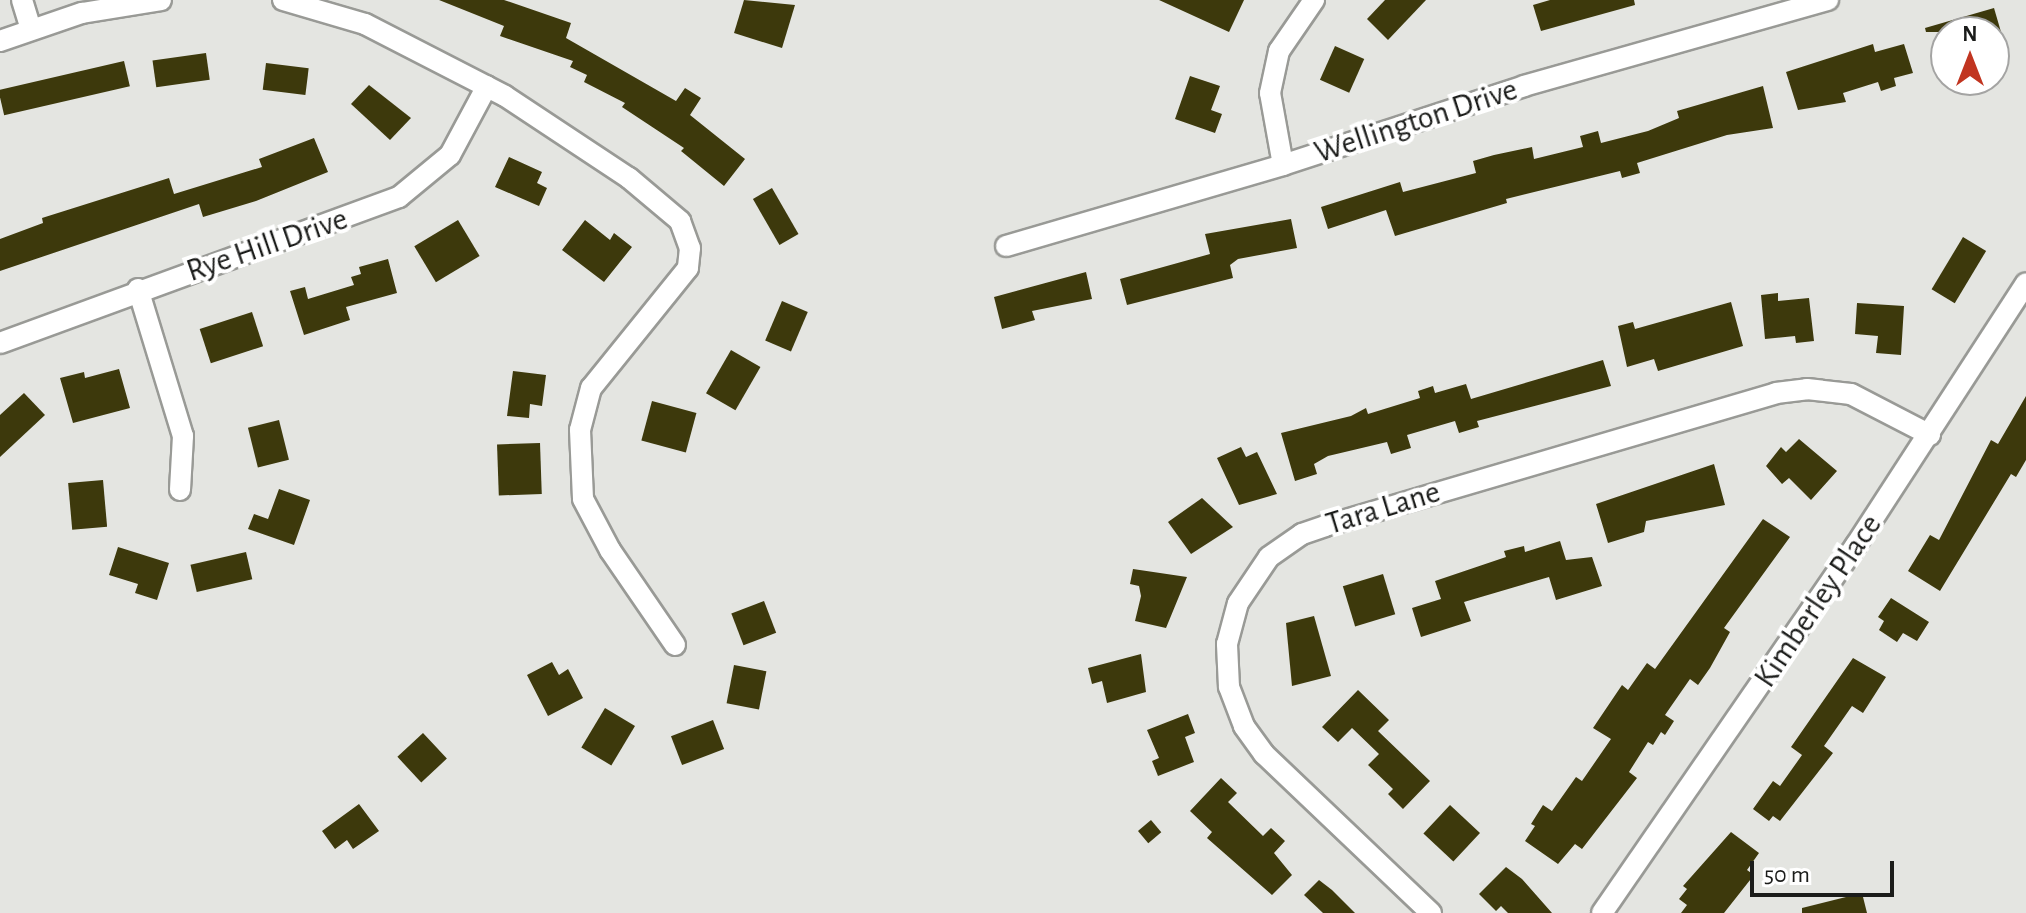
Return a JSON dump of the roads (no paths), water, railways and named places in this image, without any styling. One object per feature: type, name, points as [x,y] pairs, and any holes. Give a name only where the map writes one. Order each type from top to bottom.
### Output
[{"type":"street","points":[[22,0],[31,30]]},
{"type":"street","points":[[0,41],[82,13],[161,0]]},
{"type":"street","points":[[283,0],[365,24],[487,86],[629,178],[680,221],[690,248],[688,268],[663,305],[591,388],[580,430],[583,499],[610,550],[675,645]]},
{"type":"street","points":[[1283,165],[1270,93],[1279,51],[1314,0]]},
{"type":"street","name":"Wellington Drive","points":[[1006,246],[1283,165],[1524,86],[1828,0]]},
{"type":"street","name":"Rye Hill Drive","points":[[0,343],[138,289],[399,197],[450,155],[487,86]]},
{"type":"street","name":"Kimberley Place","points":[[1602,913],[1930,435],[2026,283]]},
{"type":"street","points":[[138,289],[183,436],[180,490]]},
{"type":"street","name":"Tara Lane","points":[[1431,913],[1264,754],[1244,726],[1229,687],[1227,644],[1238,603],[1269,557],[1302,534],[1325,526],[1776,393],[1830,389],[1851,394],[1930,435]]}]
